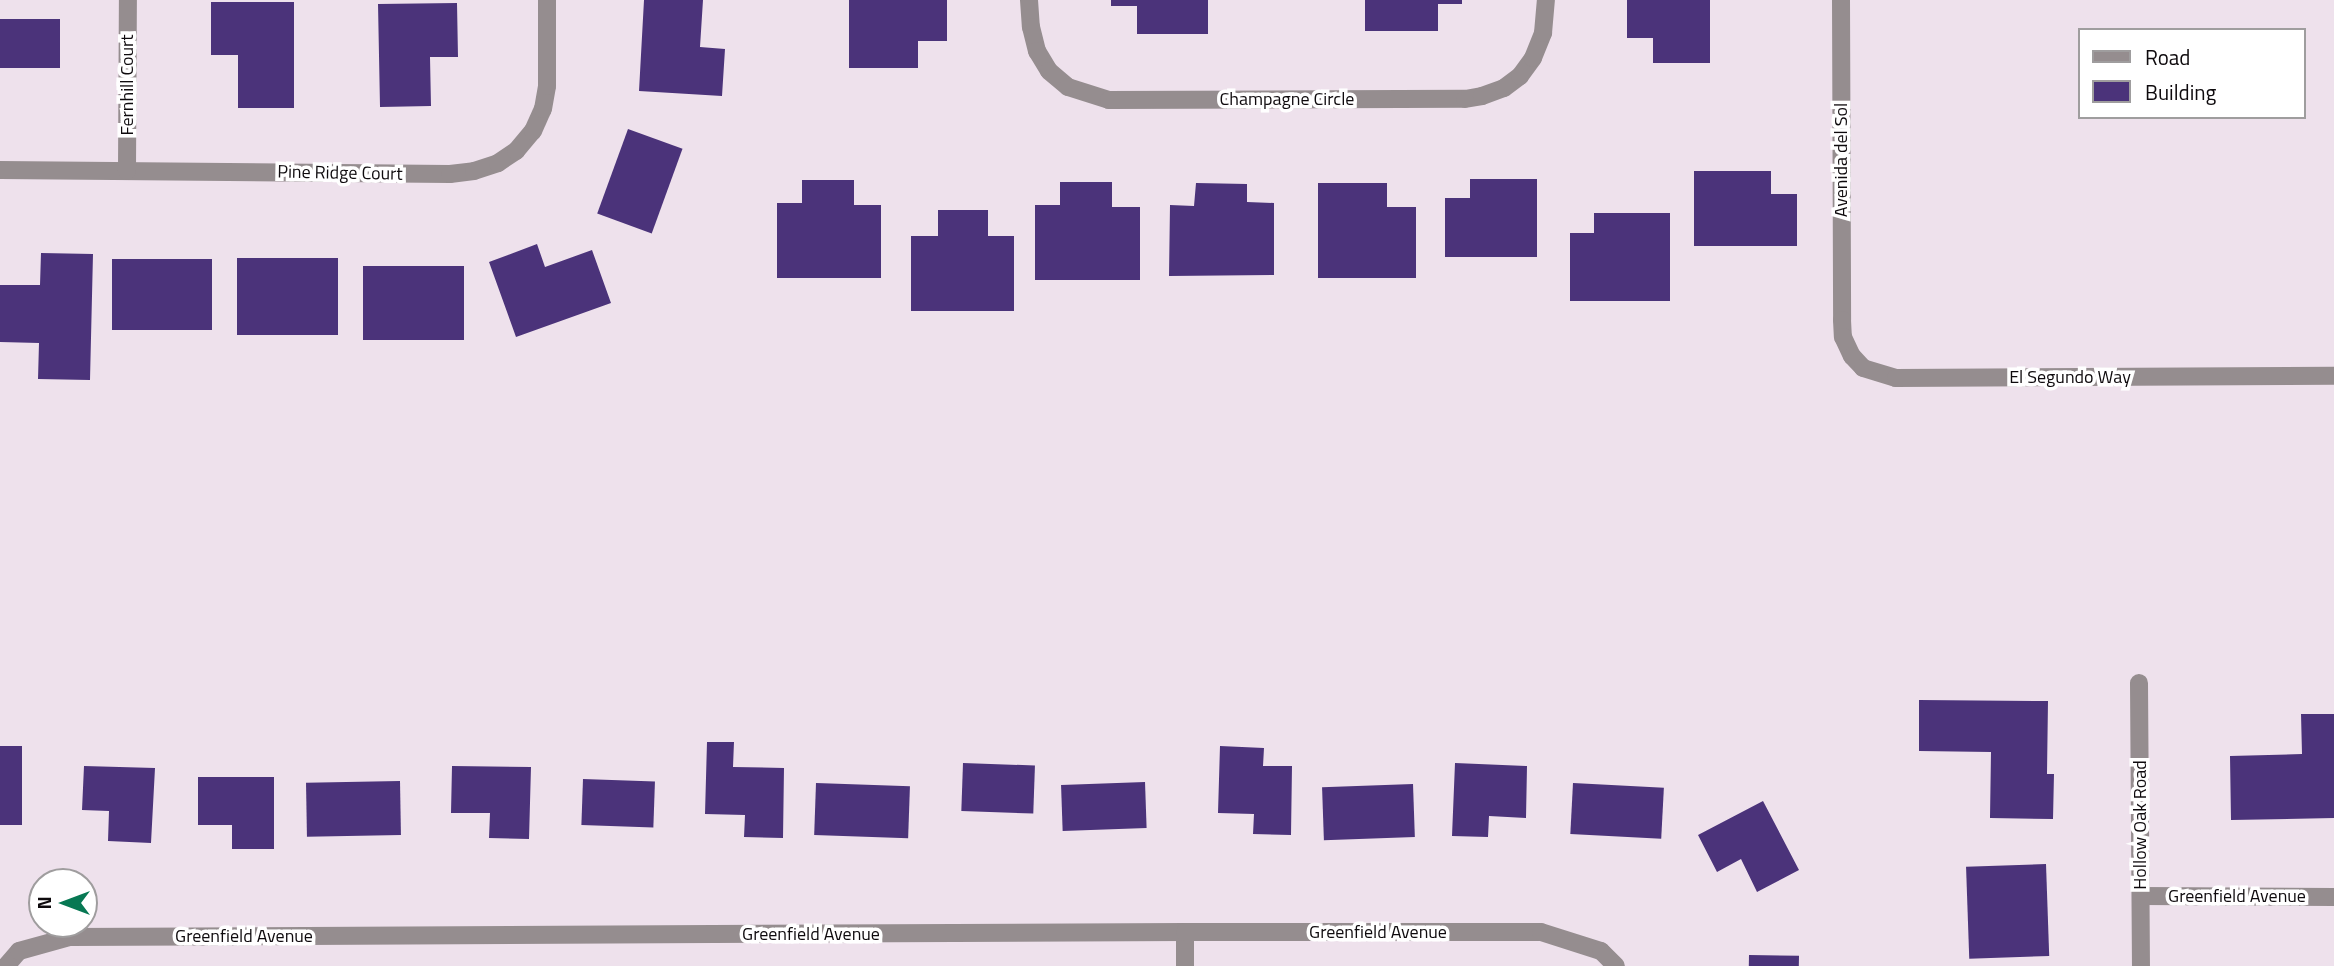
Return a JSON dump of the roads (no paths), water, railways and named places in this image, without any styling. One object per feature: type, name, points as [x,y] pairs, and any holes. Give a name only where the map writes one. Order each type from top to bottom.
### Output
[{"type":"street","name":"Fernhill Court","points":[[127,171],[128,0]]},
{"type":"street","name":"Pine Ridge Court","points":[[0,170],[450,174],[474,171],[498,163],[516,151],[533,131],[543,109],[547,86],[547,0]]},
{"type":"street","name":"Champagne Circle","points":[[1029,0],[1031,27],[1037,51],[1049,71],[1068,87],[1109,100],[1482,96],[1504,88],[1520,76],[1533,58],[1543,33],[1546,0]]},
{"type":"street","name":"Avenida del Sol","points":[[1841,0],[1842,320]]},
{"type":"street","name":"El Segundo Way","points":[[1842,320],[1843,337],[1852,356],[1863,368],[1896,377],[2334,376]]},
{"type":"street","name":"Hollow Oak Road","points":[[2140,683],[2141,966]]},
{"type":"street","name":"Greenfield Avenue","points":[[2141,896],[2334,897]]},
{"type":"street","name":"Greenfield Avenue","points":[[6,966],[19,951],[70,937],[1185,932],[1541,932],[1601,951],[1616,966]]},
{"type":"street","points":[[1185,932],[1185,966]]}]
